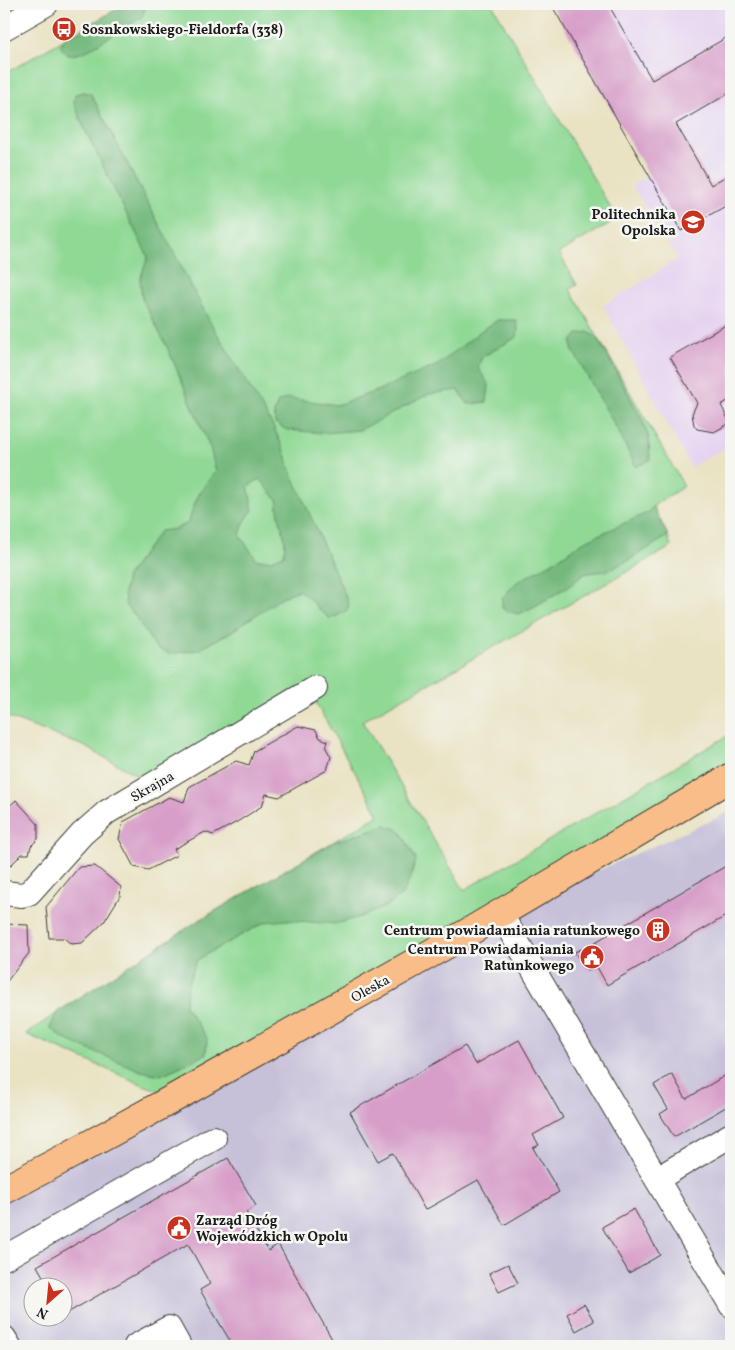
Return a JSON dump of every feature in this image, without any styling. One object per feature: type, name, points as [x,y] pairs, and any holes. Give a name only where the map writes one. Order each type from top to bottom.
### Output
[{"type":"main road","name":"Oleska","points":[[4,1190],[176,1097],[500,914],[731,777]]},
{"type":"street","points":[[4,28],[46,4]]},
{"type":"street","name":"Skrajna","points":[[4,894],[29,894],[82,834],[107,812],[314,688]]},
{"type":"street","points":[[500,914],[731,1305]]},
{"type":"street","points":[[657,1179],[731,1135]]},
{"type":"street","points":[[4,1258],[214,1138]]},
{"type":"street","points":[[136,1346],[169,1328],[179,1346]]},
{"type":"street","points":[[4,1338],[9,1346]]},
{"type":"shaded area","name":"Politechnika Opolska","points":[[551,4],[731,4],[731,445],[691,467],[603,306],[678,259],[632,185],[649,175]]},
{"type":"shaded area","points":[[731,810],[731,1346],[4,1346],[4,1190],[500,914]]},
{"type":"green space","points":[[126,4],[492,4],[617,219],[559,253],[577,285],[570,289],[684,486],[653,506],[668,536],[671,547],[362,721],[464,890],[731,734],[731,777],[176,1097],[141,1084],[26,1034],[198,921],[379,815],[312,696],[155,785],[84,746],[4,716],[4,74]]},
{"type":"green space","points":[[126,4],[143,4],[146,6],[142,17],[90,49],[78,54],[68,55],[60,46],[64,39]]},
{"type":"green space","points":[[84,92],[91,94],[209,320],[273,426],[344,592],[349,606],[345,612],[330,619],[299,590],[284,596],[229,633],[198,650],[169,654],[155,647],[134,614],[126,607],[124,593],[127,576],[160,531],[176,529],[189,522],[199,494],[216,471],[210,448],[168,349],[142,299],[140,279],[148,257],[84,128],[74,103],[75,94]],"holes":[[[260,479],[277,500],[285,540],[284,555],[271,560],[257,560],[240,536],[245,522],[253,510],[248,486]]]},
{"type":"green space","points":[[498,320],[516,320],[517,337],[482,357],[478,368],[489,385],[487,402],[468,404],[458,390],[429,394],[360,430],[324,433],[287,430],[275,423],[274,413],[278,402],[288,398],[337,405],[374,392],[438,365],[482,330]]},
{"type":"green space","points":[[588,332],[596,337],[610,360],[642,420],[649,438],[650,460],[636,467],[572,349],[572,341],[578,334]]},
{"type":"green space","points":[[653,506],[668,536],[609,570],[584,574],[572,584],[519,614],[502,608],[502,598],[517,582],[555,561],[583,542],[649,512]]},
{"type":"green space","points":[[385,825],[400,830],[416,859],[411,877],[402,895],[385,907],[335,924],[286,920],[265,922],[197,960],[189,980],[185,1006],[207,1038],[206,1054],[161,1075],[141,1071],[78,1045],[63,1038],[50,1028],[57,1012],[198,921],[334,842]]},
{"type":"building","points":[[551,4],[608,4],[652,80],[731,35],[731,92],[676,124],[711,185],[731,173],[731,203],[681,231]]},
{"type":"building","points":[[731,322],[731,399],[721,405],[730,423],[714,432],[697,429],[694,425],[692,414],[697,403],[670,357]]},
{"type":"building","points":[[298,726],[316,730],[320,738],[328,741],[326,748],[331,757],[327,770],[279,797],[266,794],[262,806],[213,835],[205,832],[174,849],[177,855],[148,870],[134,867],[119,839],[123,822],[169,797],[184,802],[189,787],[236,761],[249,765],[254,751]]},
{"type":"building","points":[[16,800],[38,824],[38,839],[31,846],[29,854],[22,854],[4,872],[4,811]]},
{"type":"building","name":"Centrum powiadamiania ratunkowego","points":[[731,863],[731,913],[607,985],[597,967],[588,970],[574,952],[585,948]]},
{"type":"building","points":[[95,866],[121,887],[120,896],[104,922],[82,943],[71,944],[64,938],[49,938],[46,907],[79,867]]},
{"type":"building","points":[[4,924],[28,925],[29,953],[4,985]]},
{"type":"building","points":[[519,1040],[563,1118],[533,1135],[539,1145],[533,1148],[559,1192],[504,1225],[478,1180],[425,1210],[393,1153],[378,1161],[350,1112],[465,1046],[476,1064]]},
{"type":"building","points":[[731,1072],[731,1104],[674,1137],[660,1114],[668,1109],[654,1085],[672,1074],[686,1099]]},
{"type":"building","name":"Zarząd Dróg Wojewódzkich w Opolu","points":[[228,1158],[256,1206],[246,1212],[268,1251],[278,1244],[336,1346],[233,1346],[200,1290],[210,1284],[188,1244],[72,1310],[72,1278],[44,1278],[37,1266]]},
{"type":"building","points":[[634,1209],[660,1255],[629,1273],[602,1227]]},
{"type":"building","points":[[508,1264],[518,1283],[499,1292],[489,1273]]},
{"type":"building","points":[[584,1304],[594,1321],[576,1331],[567,1314]]},
{"type":"place","name":"Sosnkowskiego-Fieldorfa (338)","points":[[64,29]]},
{"type":"place","name":"Politechnika Opolska","points":[[693,222]]},
{"type":"place","name":"Centrum powiadamiania ratunkowego","points":[[658,930]]},
{"type":"place","name":"Centrum Powiadamiania Ratunkowego","points":[[592,957]]},
{"type":"place","name":"Zarząd Dróg Wojewódzkich w Opolu","points":[[179,1228]]}]
